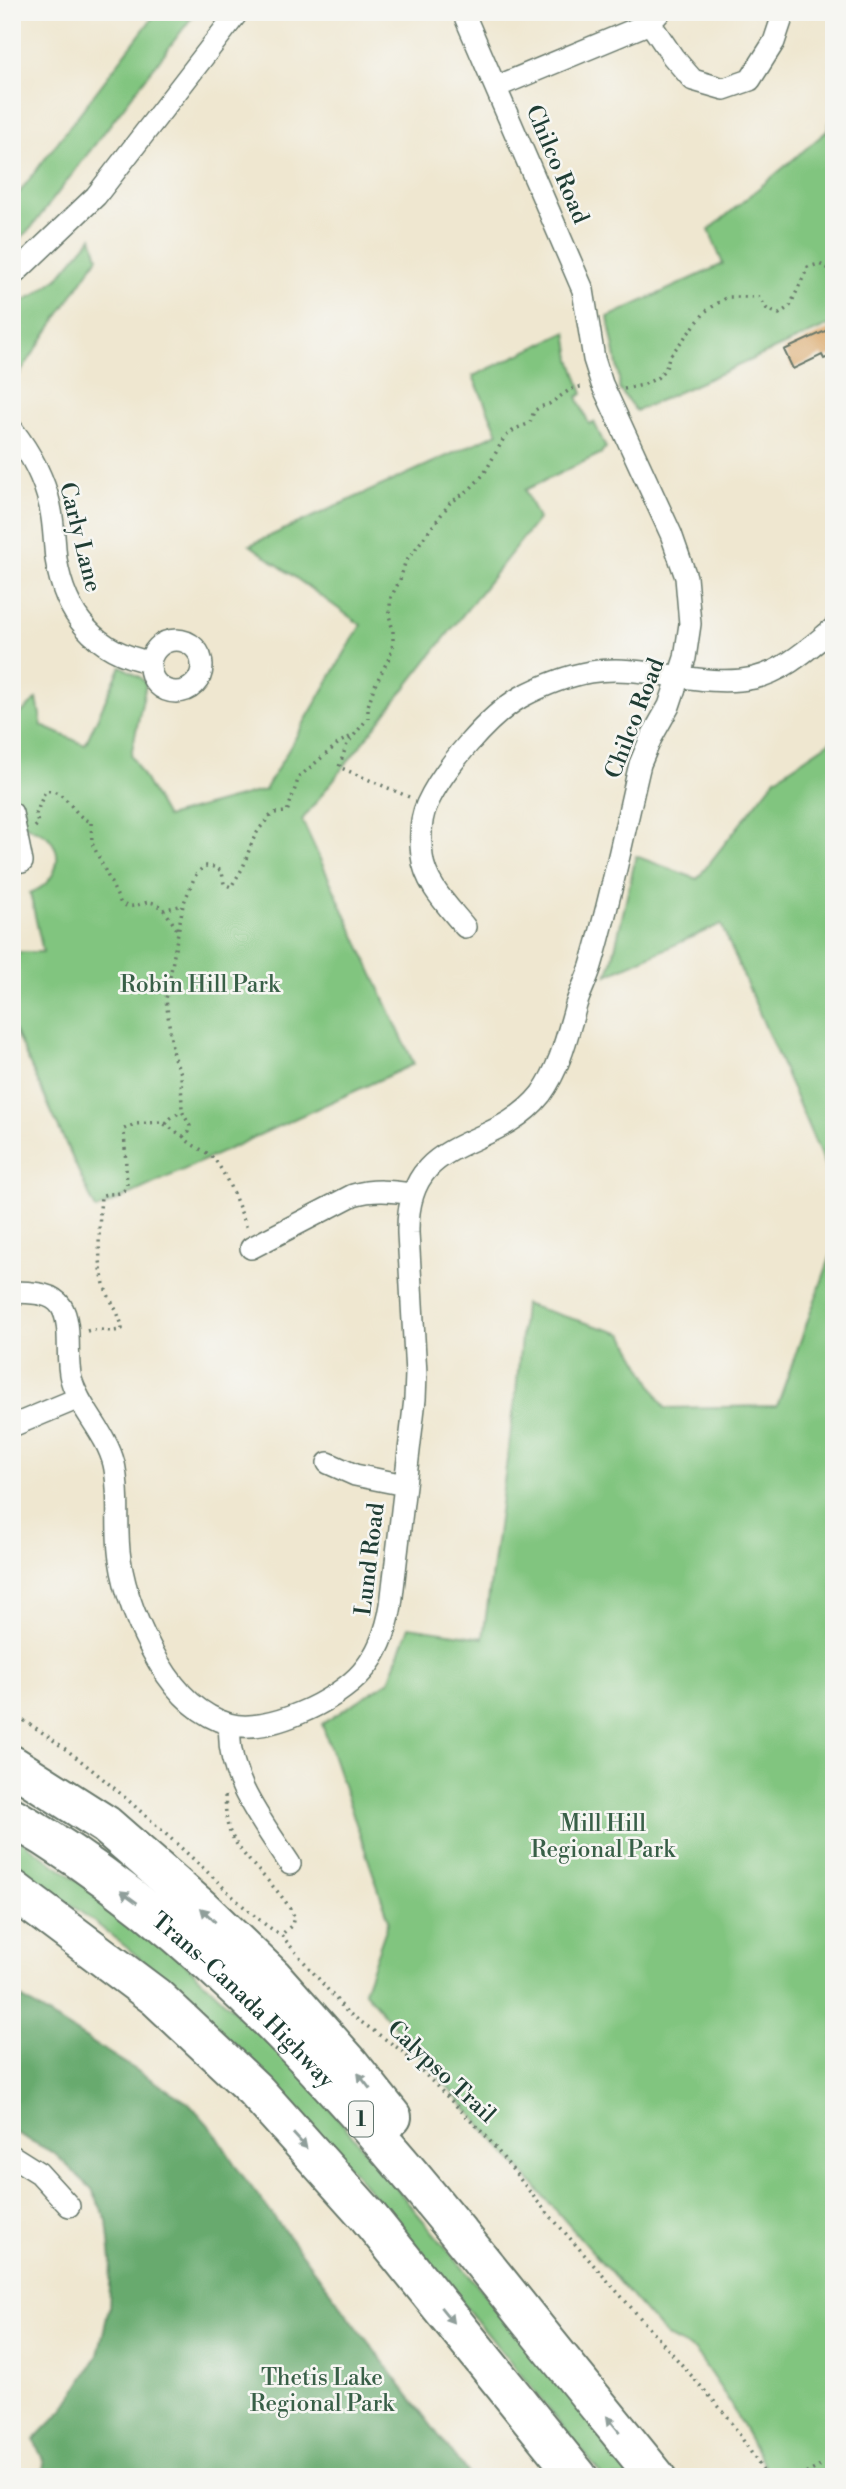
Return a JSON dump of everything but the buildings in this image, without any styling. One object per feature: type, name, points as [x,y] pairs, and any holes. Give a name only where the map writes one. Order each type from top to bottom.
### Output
[{"type":"highway","points":[[12,1765],[106,1825],[201,1908],[273,1977],[350,2064],[424,2158],[497,2256],[542,2338]]},
{"type":"highway","name":"Trans-Canada Highway","points":[[12,1817],[74,1857],[139,1905],[210,1964],[307,2058],[410,2175],[656,2477]]},
{"type":"highway","points":[[12,1889],[156,1997],[255,2090],[367,2215],[578,2477]]},
{"type":"highway","points":[[12,1912],[91,1967],[255,2090]]},
{"type":"street","points":[[12,276],[96,195],[238,12]]},
{"type":"street","name":"Chilco Road","points":[[412,1194],[421,1175],[438,1158],[507,1124],[527,1109],[551,1076],[590,970],[640,764],[669,706],[680,676],[690,624],[687,577],[671,534],[602,384],[594,359],[583,290],[463,12]]},
{"type":"street","points":[[496,87],[655,18],[673,57],[693,80],[723,89],[750,80],[774,42],[784,12]]},
{"type":"street","name":"Carly Lane","points":[[12,429],[29,453],[50,503],[59,573],[75,614],[89,632],[109,649],[129,658],[149,662]]},
{"type":"street","points":[[465,927],[433,887],[422,858],[420,832],[426,805],[448,771],[486,725],[520,698],[555,681],[591,672],[625,670],[720,681],[755,678],[780,668],[834,628]]},
{"type":"street","points":[[12,813],[22,862]]},
{"type":"street","points":[[251,1248],[353,1195],[379,1190],[412,1194]]},
{"type":"street","name":"Lund Road","points":[[12,1292],[38,1293],[53,1298],[61,1306],[65,1316],[68,1364],[79,1398],[106,1442],[114,1464],[120,1559],[131,1603],[159,1664],[177,1689],[197,1709],[230,1725],[252,1727],[272,1723],[346,1688],[362,1672],[384,1638],[405,1485],[416,1374],[407,1212],[412,1194]]},
{"type":"street","points":[[12,1426],[79,1398]]},
{"type":"street","points":[[328,1463],[355,1475],[405,1485]]},
{"type":"street","points":[[230,1725],[229,1738],[251,1804],[290,1864]]},
{"type":"street","points":[[12,2156],[39,2173],[69,2206]]},
{"type":"path","points":[[627,388],[643,385],[657,378],[666,368],[669,357],[706,311],[727,297],[760,297],[767,309],[779,314],[790,306],[808,267],[819,264],[834,271]]},
{"type":"path","points":[[418,802],[339,767],[343,752],[368,718],[368,706],[374,687],[390,656],[393,643],[389,615],[391,597],[405,563],[450,503],[469,490],[484,474],[504,438],[515,429],[530,424],[534,411],[540,407],[571,389],[589,385]]},
{"type":"path","points":[[183,1136],[189,1132],[190,1126],[182,1111],[181,1073],[173,1056],[166,999],[183,905],[189,888],[204,866],[216,867],[222,872],[224,884],[231,887],[246,861],[256,832],[274,813],[287,812],[299,777],[340,742],[354,735]]},
{"type":"path","points":[[32,828],[38,824],[36,814],[45,791],[50,789],[60,794],[83,820],[91,822],[92,843],[121,904],[133,907],[147,901],[157,905],[178,931]]},
{"type":"path","points":[[163,910],[183,905]]},
{"type":"path","points":[[166,1124],[170,1118],[182,1111]]},
{"type":"path","points":[[67,1333],[122,1329],[104,1283],[100,1246],[101,1196],[125,1190],[127,1164],[124,1129],[147,1122],[166,1124],[214,1158],[242,1211],[251,1248]]},
{"type":"path","name":"Calypso Trail","points":[[12,1713],[113,1785],[226,1890],[269,1928],[281,1935],[347,2012],[402,2051],[487,2137],[537,2201],[728,2417],[767,2477]]},
{"type":"path","points":[[237,1768],[226,1779],[229,1828],[238,1845],[291,1909],[294,1921],[281,1935]]},
{"type":"path","points":[[800,2477],[834,2458]]},
{"type":"green space","points":[[157,12],[196,12],[31,228],[12,246],[12,202]]},
{"type":"green space","points":[[834,109],[834,323],[636,411],[619,389],[608,317],[723,264],[709,230],[827,131]]},
{"type":"green space","points":[[92,237],[98,257],[12,385],[12,306],[35,295],[58,278]]},
{"type":"green space","name":"Robin Hill Park","points":[[567,332],[571,359],[583,394],[577,397],[589,424],[594,422],[606,448],[602,453],[525,490],[538,519],[302,820],[414,1064],[96,1210],[12,1025],[12,952],[43,952],[30,893],[51,877],[57,853],[48,837],[24,823],[17,808],[11,777],[12,721],[37,699],[42,726],[85,745],[121,666],[146,684],[131,755],[166,817],[265,790],[361,625],[250,545],[498,433],[473,376]]},
{"type":"green space","points":[[834,739],[834,1186],[721,924],[607,975],[636,856],[697,879],[776,778]]},
{"type":"green space","name":"Mill Hill Regional Park","points":[[834,1247],[834,2477],[771,2477],[725,2395],[695,2351],[667,2337],[364,1991],[389,1920],[322,1724],[389,1681],[409,1627],[483,1638],[516,1393],[524,1304],[623,1334],[665,1408],[777,1406]]},
{"type":"green space","points":[[12,1834],[156,1936],[302,2075],[637,2477],[603,2477],[407,2235],[305,2117],[252,2061],[138,1957],[77,1909],[12,1865]]},
{"type":"green space","name":"Thetis Lake Regional Park","points":[[12,1992],[190,2104],[214,2131],[237,2168],[470,2477],[43,2477],[44,2462],[34,2440],[64,2409],[98,2355],[109,2308],[111,2261],[107,2221],[92,2189],[54,2153],[12,2131]]}]
